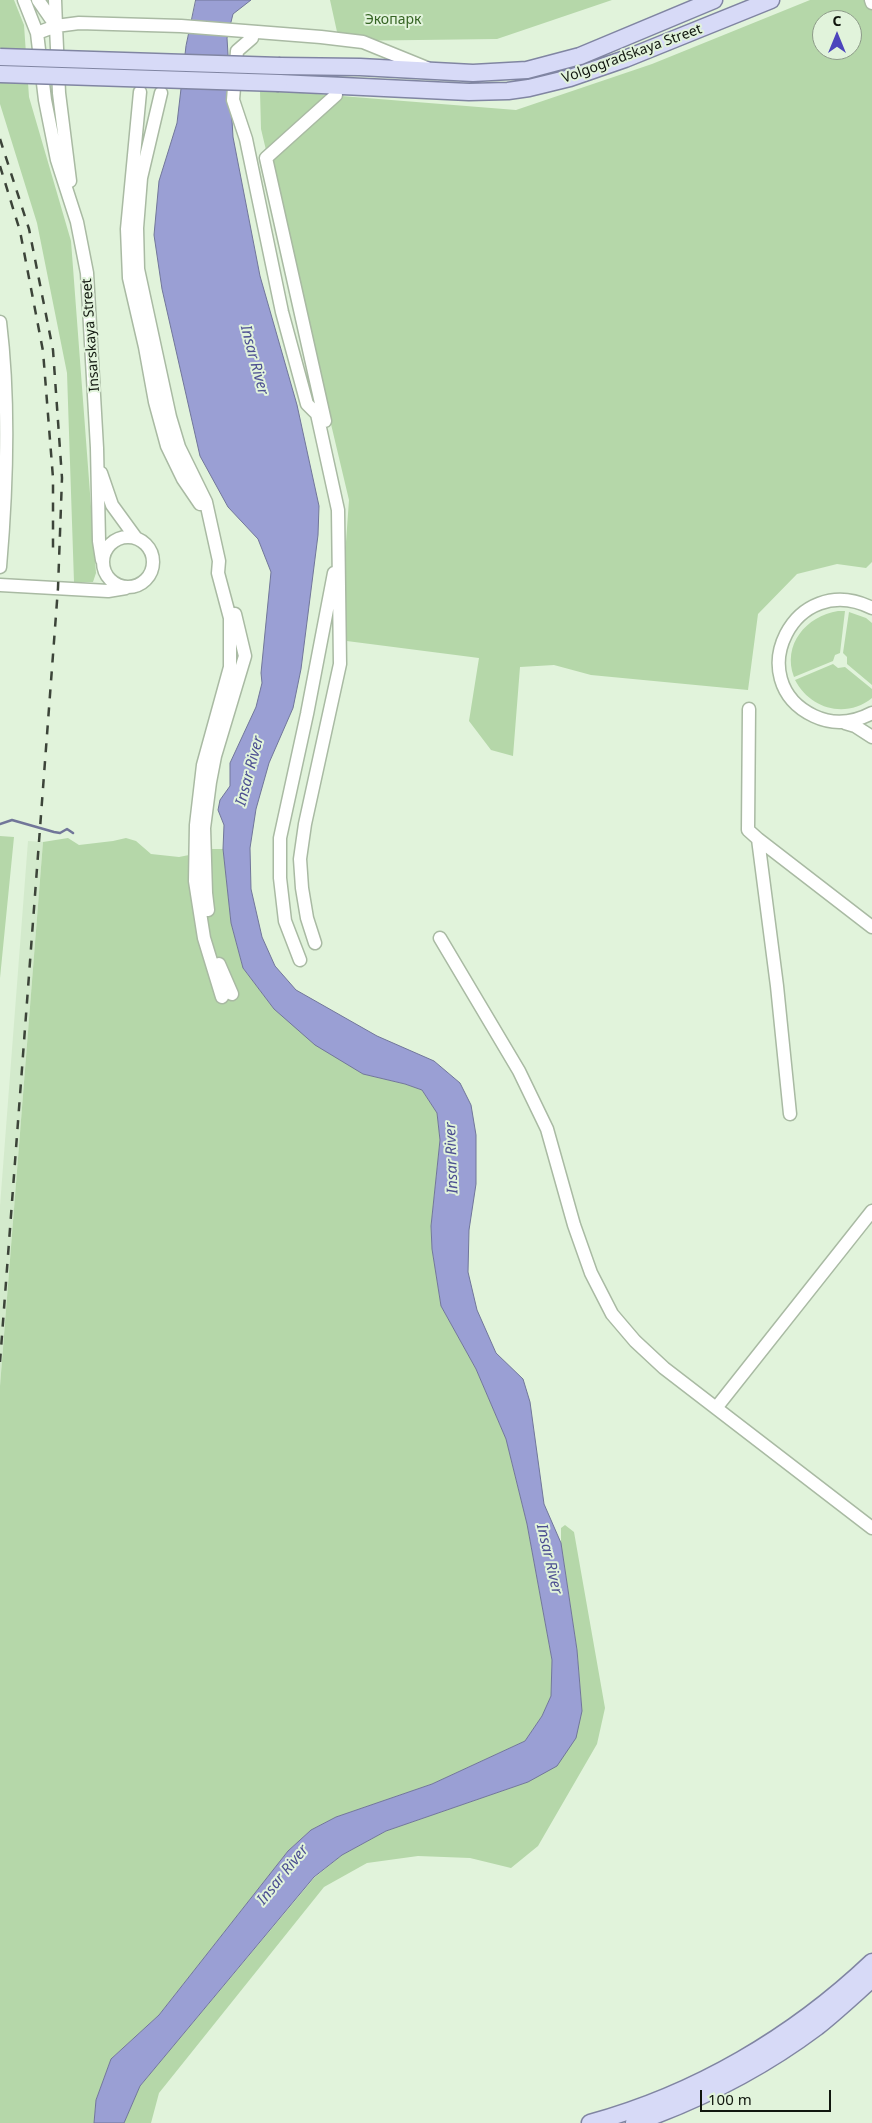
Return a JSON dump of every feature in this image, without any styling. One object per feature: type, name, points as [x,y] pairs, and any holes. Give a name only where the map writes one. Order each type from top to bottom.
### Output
[{"type":"main road","name":"Volgogradskaya Street","points":[[0,74],[498,92],[529,88],[570,78],[625,59],[736,7],[771,0]]},
{"type":"main road","name":"Volgogradskaya Street","points":[[0,57],[506,72],[554,64],[626,38],[706,2]]},
{"type":"main road","points":[[590,2123],[672,2095],[711,2077],[781,2036],[832,1998],[872,1962]]},
{"type":"main road","points":[[634,2123],[708,2093],[763,2064],[819,2026],[872,1979]]},
{"type":"street","name":"Insarskaya Street","points":[[24,0],[37,33],[45,100],[58,160],[74,211]]},
{"type":"street","points":[[38,0],[56,26]]},
{"type":"street","name":"Insarskaya Street","points":[[55,0],[59,93],[74,211],[90,298],[97,501],[102,563]]},
{"type":"street","points":[[37,33],[56,26],[79,23],[181,26],[236,30],[363,42],[433,70]]},
{"type":"street","points":[[252,38],[237,51],[233,100],[246,139],[282,312],[307,404],[317,414],[338,510],[340,547],[340,664],[307,815],[300,859],[304,903],[315,943]]},
{"type":"street","points":[[360,67],[368,60],[368,52],[363,42]]},
{"type":"street","points":[[140,92],[127,230],[129,278],[155,402],[167,446],[183,479],[209,516]]},
{"type":"street","points":[[161,93],[141,178],[137,228],[138,269],[170,416],[179,447],[206,502],[219,561],[218,573],[230,618],[230,667],[203,765],[196,825],[195,881],[204,938],[227,995]]},
{"type":"street","points":[[300,960],[285,921],[280,878],[280,838],[340,547],[345,510],[266,158],[336,94]]},
{"type":"street","points":[[139,107],[158,107]]},
{"type":"street","points":[[0,322],[7,395],[6,462],[0,567]]},
{"type":"street","name":"Insarskaya Street","points":[[97,462],[112,504],[136,538]]},
{"type":"street","points":[[0,585],[88,590],[108,591],[128,588],[143,582],[152,570],[153,563],[149,548],[144,542],[128,536],[113,540],[104,552],[99,580],[88,590]]},
{"type":"street","points":[[102,563],[108,579],[114,584],[128,588]]},
{"type":"street","points":[[872,608],[849,600],[825,601],[803,612],[787,630],[779,652],[781,676],[791,698],[814,716],[832,722],[842,722],[853,721],[872,713]]},
{"type":"street","points":[[750,709],[748,830],[872,927]]},
{"type":"street","points":[[842,722],[855,726],[872,737]]},
{"type":"street","points":[[758,839],[777,986],[790,1114]]},
{"type":"street","points":[[440,938],[519,1071],[547,1129],[574,1225],[591,1273],[612,1314],[635,1341],[664,1368],[872,1528]]},
{"type":"street","points":[[716,1408],[756,1360],[872,1211]]},
{"type":"shaded area","points":[[28,841],[43,842],[0,1386],[0,1206]]},
{"type":"green space","points":[[0,0],[14,0],[24,25],[29,97],[71,241],[96,573],[93,582],[74,582],[67,373],[37,223],[0,104]]},
{"type":"green space","name":"Экопарк","points":[[330,0],[612,0],[497,39],[339,41]]},
{"type":"green space","points":[[810,0],[872,0],[872,562],[866,568],[837,564],[797,574],[758,614],[748,690],[591,675],[554,665],[520,667],[513,756],[491,750],[469,721],[479,658],[339,640],[349,500],[261,129],[260,91],[516,110],[652,64]]},
{"type":"green space","points":[[838,611],[845,611],[840,653],[835,655],[833,661],[794,677],[791,654],[799,634],[816,619]]},
{"type":"green space","points":[[849,612],[866,618],[872,623],[872,685],[847,664],[847,657],[843,653]]},
{"type":"green space","points":[[833,664],[838,668],[845,667],[872,689],[872,698],[851,708],[829,708],[810,698],[795,680]]},
{"type":"green space","points":[[0,836],[14,837],[0,978]]},
{"type":"green space","points":[[68,838],[79,845],[126,838],[136,841],[151,854],[179,857],[194,854],[205,849],[223,849],[231,923],[243,968],[274,1009],[363,1074],[422,1090],[437,1113],[440,1140],[431,1226],[432,1249],[441,1306],[476,1369],[506,1439],[527,1524],[552,1660],[551,1696],[542,1716],[525,1741],[432,1784],[336,1817],[311,1830],[288,1851],[159,2015],[111,2059],[96,2100],[94,2123],[0,2123],[0,1386],[43,842]]},
{"type":"green space","points":[[565,1525],[574,1532],[605,1708],[597,1744],[538,1846],[511,1868],[470,1858],[418,1856],[367,1863],[324,1887],[159,2093],[151,2123],[124,2123],[140,2086],[314,1878],[342,1855],[386,1831],[528,1782],[582,1711],[577,1650],[561,1543],[561,1528]]},
{"type":"water","name":"Insar River","points":[[196,0],[251,0],[233,14],[227,38],[233,137],[260,276],[297,405],[319,506],[318,535],[301,669],[293,708],[269,763],[256,809],[250,848],[251,889],[262,937],[275,966],[296,990],[377,1036],[434,1061],[460,1083],[471,1105],[476,1135],[476,1184],[469,1230],[468,1272],[477,1310],[496,1353],[523,1379],[530,1402],[544,1504],[561,1543],[577,1650],[582,1711],[576,1738],[557,1766],[528,1782],[386,1831],[342,1855],[314,1877],[140,2086],[124,2123],[94,2123],[96,2100],[111,2059],[159,2015],[288,1851],[311,1830],[336,1817],[432,1784],[525,1741],[542,1716],[551,1696],[552,1660],[527,1524],[506,1439],[476,1369],[441,1306],[432,1249],[431,1226],[440,1140],[437,1113],[422,1090],[363,1074],[315,1045],[274,1009],[243,968],[231,923],[223,849],[224,825],[218,810],[220,800],[230,786],[230,763],[256,707],[262,683],[261,673],[271,572],[258,539],[228,507],[200,456],[162,289],[154,235],[159,181],[177,123],[186,46]]},
{"type":"waterway","points":[[0,824],[12,820],[54,832],[60,833],[67,829],[73,833]]},
{"type":"railway","points":[[0,139],[29,229],[53,350],[62,478],[58,588],[0,1362]]},
{"type":"railway","points":[[0,166],[20,231],[43,351],[53,478],[53,551]]}]
